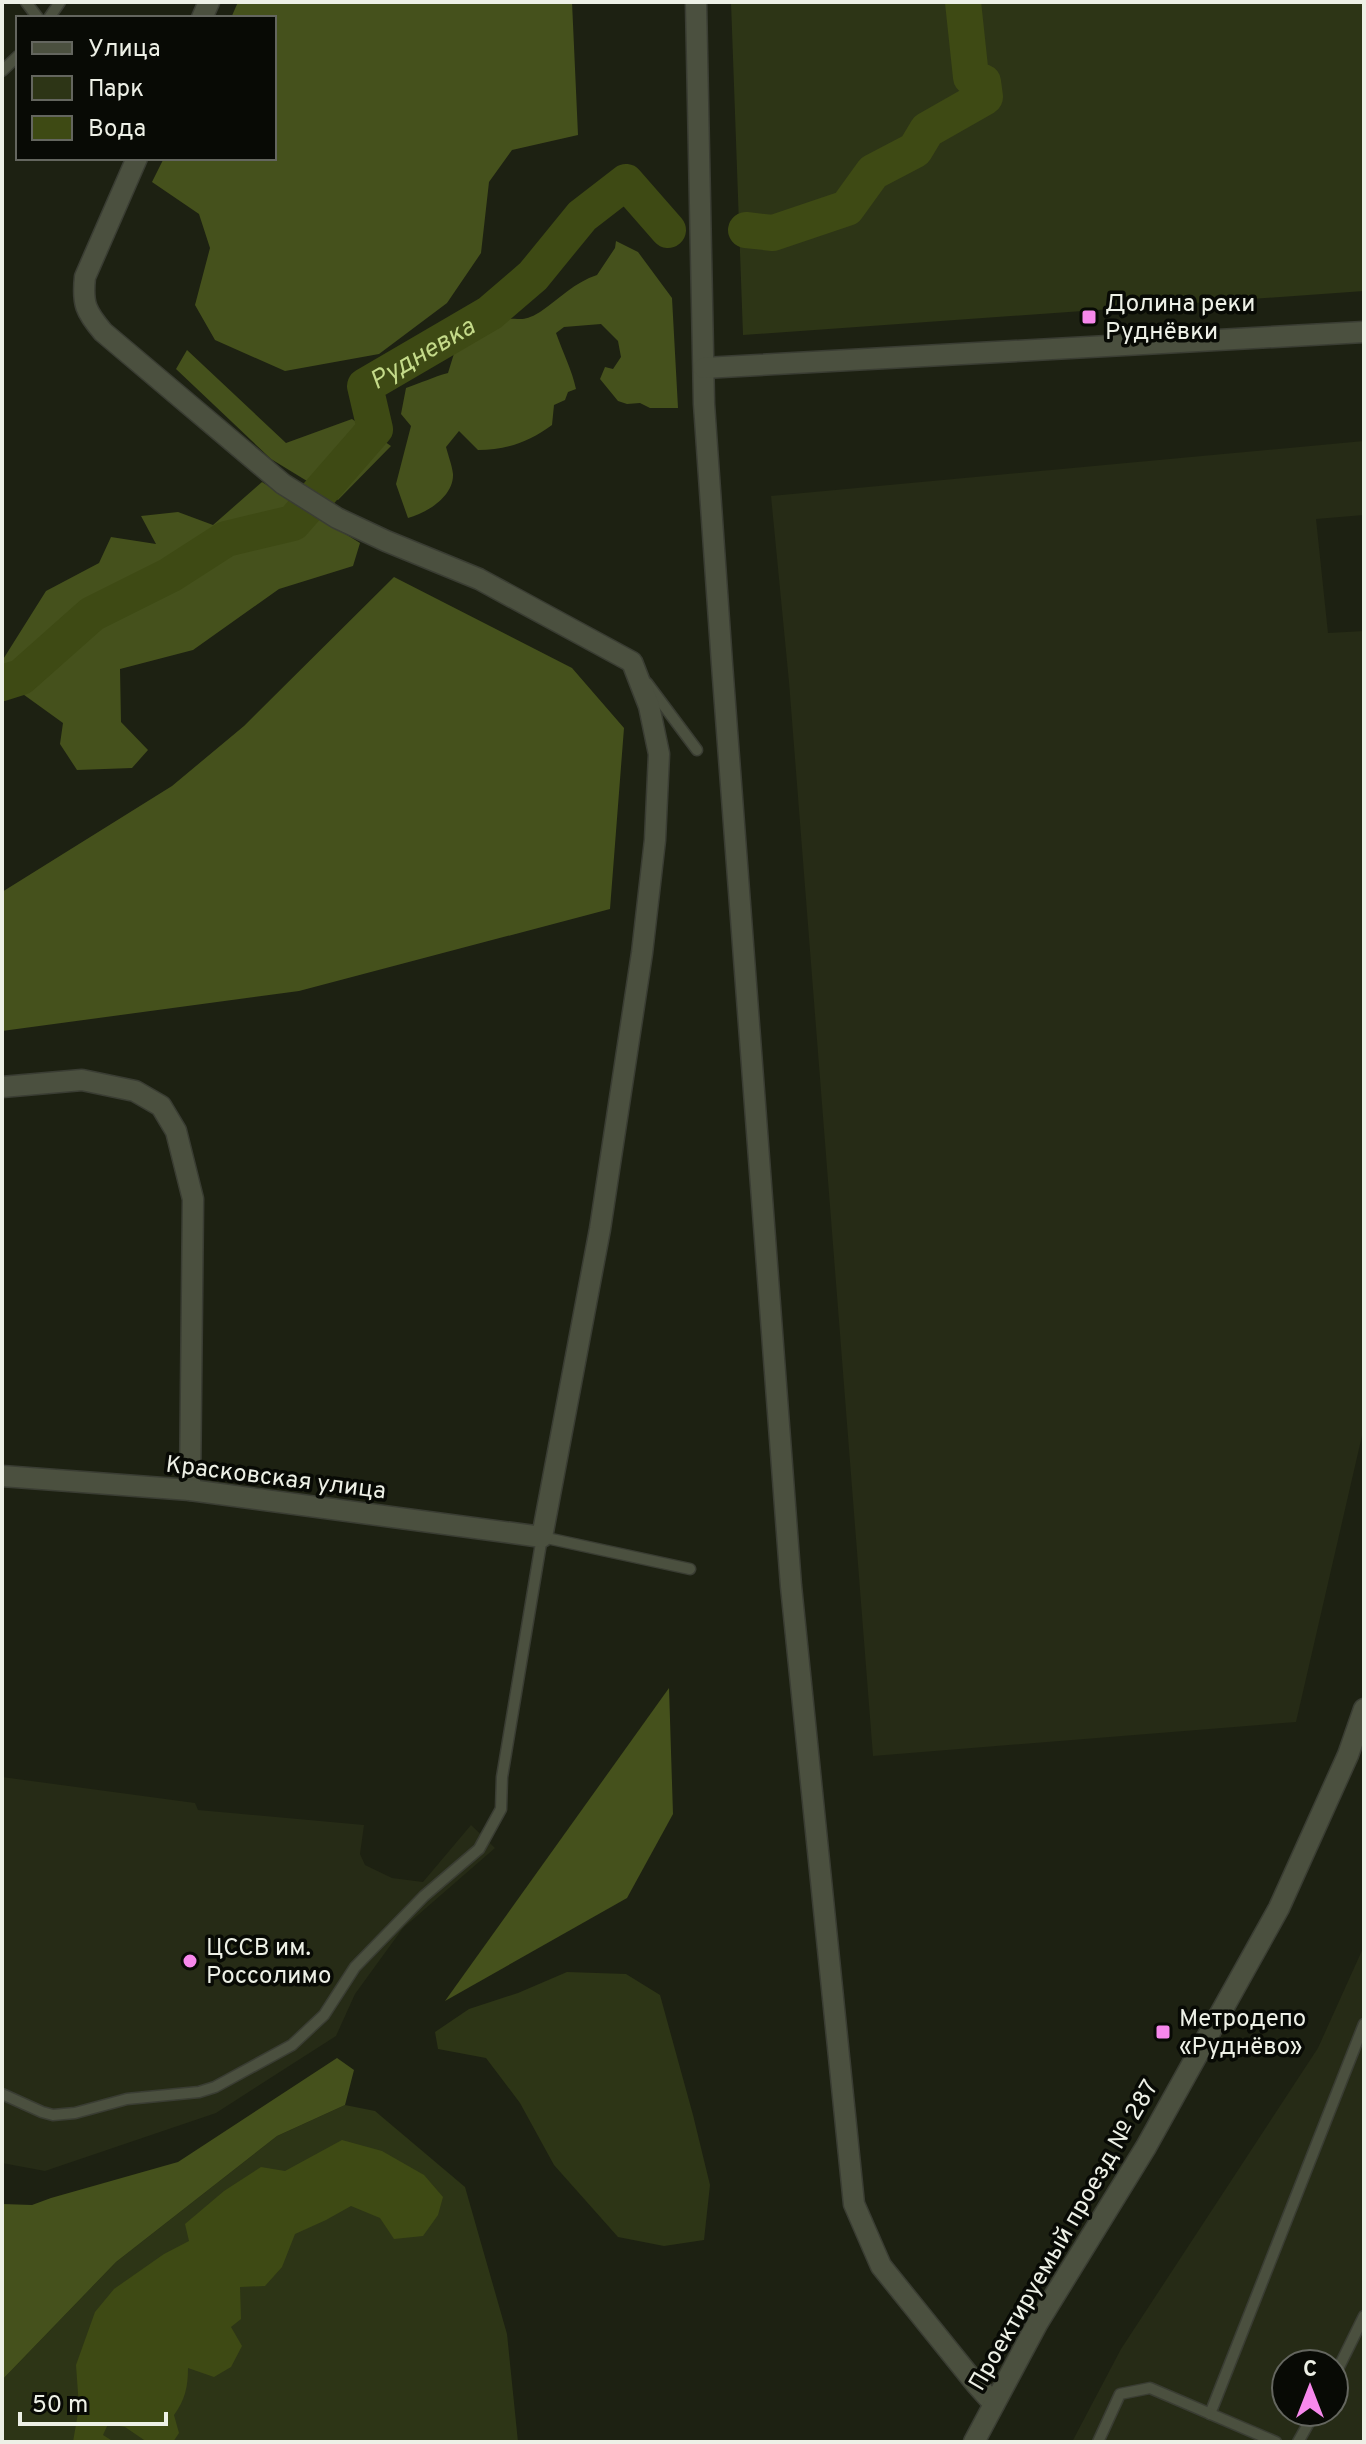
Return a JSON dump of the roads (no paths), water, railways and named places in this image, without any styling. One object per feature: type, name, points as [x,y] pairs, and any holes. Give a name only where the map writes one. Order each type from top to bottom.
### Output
[{"type":"street","points":[[696,2],[704,404],[722,664],[791,1586],[854,2204],[881,2266],[994,2404]]},
{"type":"street","points":[[136,160],[85,277],[83,295],[87,313],[103,332],[283,484],[337,518],[479,579],[632,662],[649,706],[659,754],[655,840],[642,953],[600,1229],[542,1537]]},
{"type":"street","points":[[704,368],[1364,332]]},
{"type":"street","points":[[2,1087],[82,1080],[135,1091],[161,1106],[176,1131],[193,1199],[190,1490]]},
{"type":"street","name":"Красковская улица","points":[[2,1476],[190,1490],[542,1537]]},
{"type":"street","name":"Проектируемый проезд № 287","points":[[974,2442],[1037,2324],[1146,2147],[1279,1908],[1348,1755],[1364,1709]]},
{"type":"lane","points":[[632,662],[697,750]]},
{"type":"lane","points":[[2,2094],[42,2112],[61,2115],[127,2099],[199,2092],[233,2079],[292,2045],[324,2015],[355,1967],[424,1896],[479,1849],[501,1809],[502,1777],[542,1537],[690,1569]]},
{"type":"lane","points":[[1210,2414],[1359,2053],[1364,2024]]},
{"type":"lane","points":[[1348,2348],[1364,2316]]},
{"type":"lane","points":[[1098,2442],[1120,2394],[1150,2388],[1276,2442]]},
{"type":"water","points":[[342,2140],[382,2151],[424,2175],[443,2197],[438,2215],[423,2236],[394,2239],[380,2218],[351,2206],[295,2234],[282,2267],[265,2286],[240,2287],[241,2319],[231,2327],[242,2346],[231,2367],[214,2377],[188,2368],[185,2393],[174,2415],[179,2433],[173,2442],[147,2442],[125,2427],[108,2424],[103,2435],[114,2442],[73,2442],[79,2407],[76,2365],[95,2312],[114,2289],[164,2254],[189,2241],[185,2224],[224,2191],[261,2167],[285,2171]]},
{"type":"waterway","name":"Рудневка","points":[[746,230],[773,233],[847,208],[873,172],[915,150],[927,130],[985,97],[983,82],[971,77],[963,2]]},
{"type":"waterway","name":"Рудневка","points":[[2,683],[21,677],[92,614],[170,575],[226,539],[293,523],[375,429],[365,386],[490,313],[533,276],[582,216],[626,182],[668,230]]},
{"type":"place","name":"Долина реки Руднёвки","points":[[1089,317]]},
{"type":"place","name":"ЦССВ им. Россолимо","points":[[190,1961]]},
{"type":"place","name":"Метродепо «Руднёво»","points":[[1163,2032]]}]
